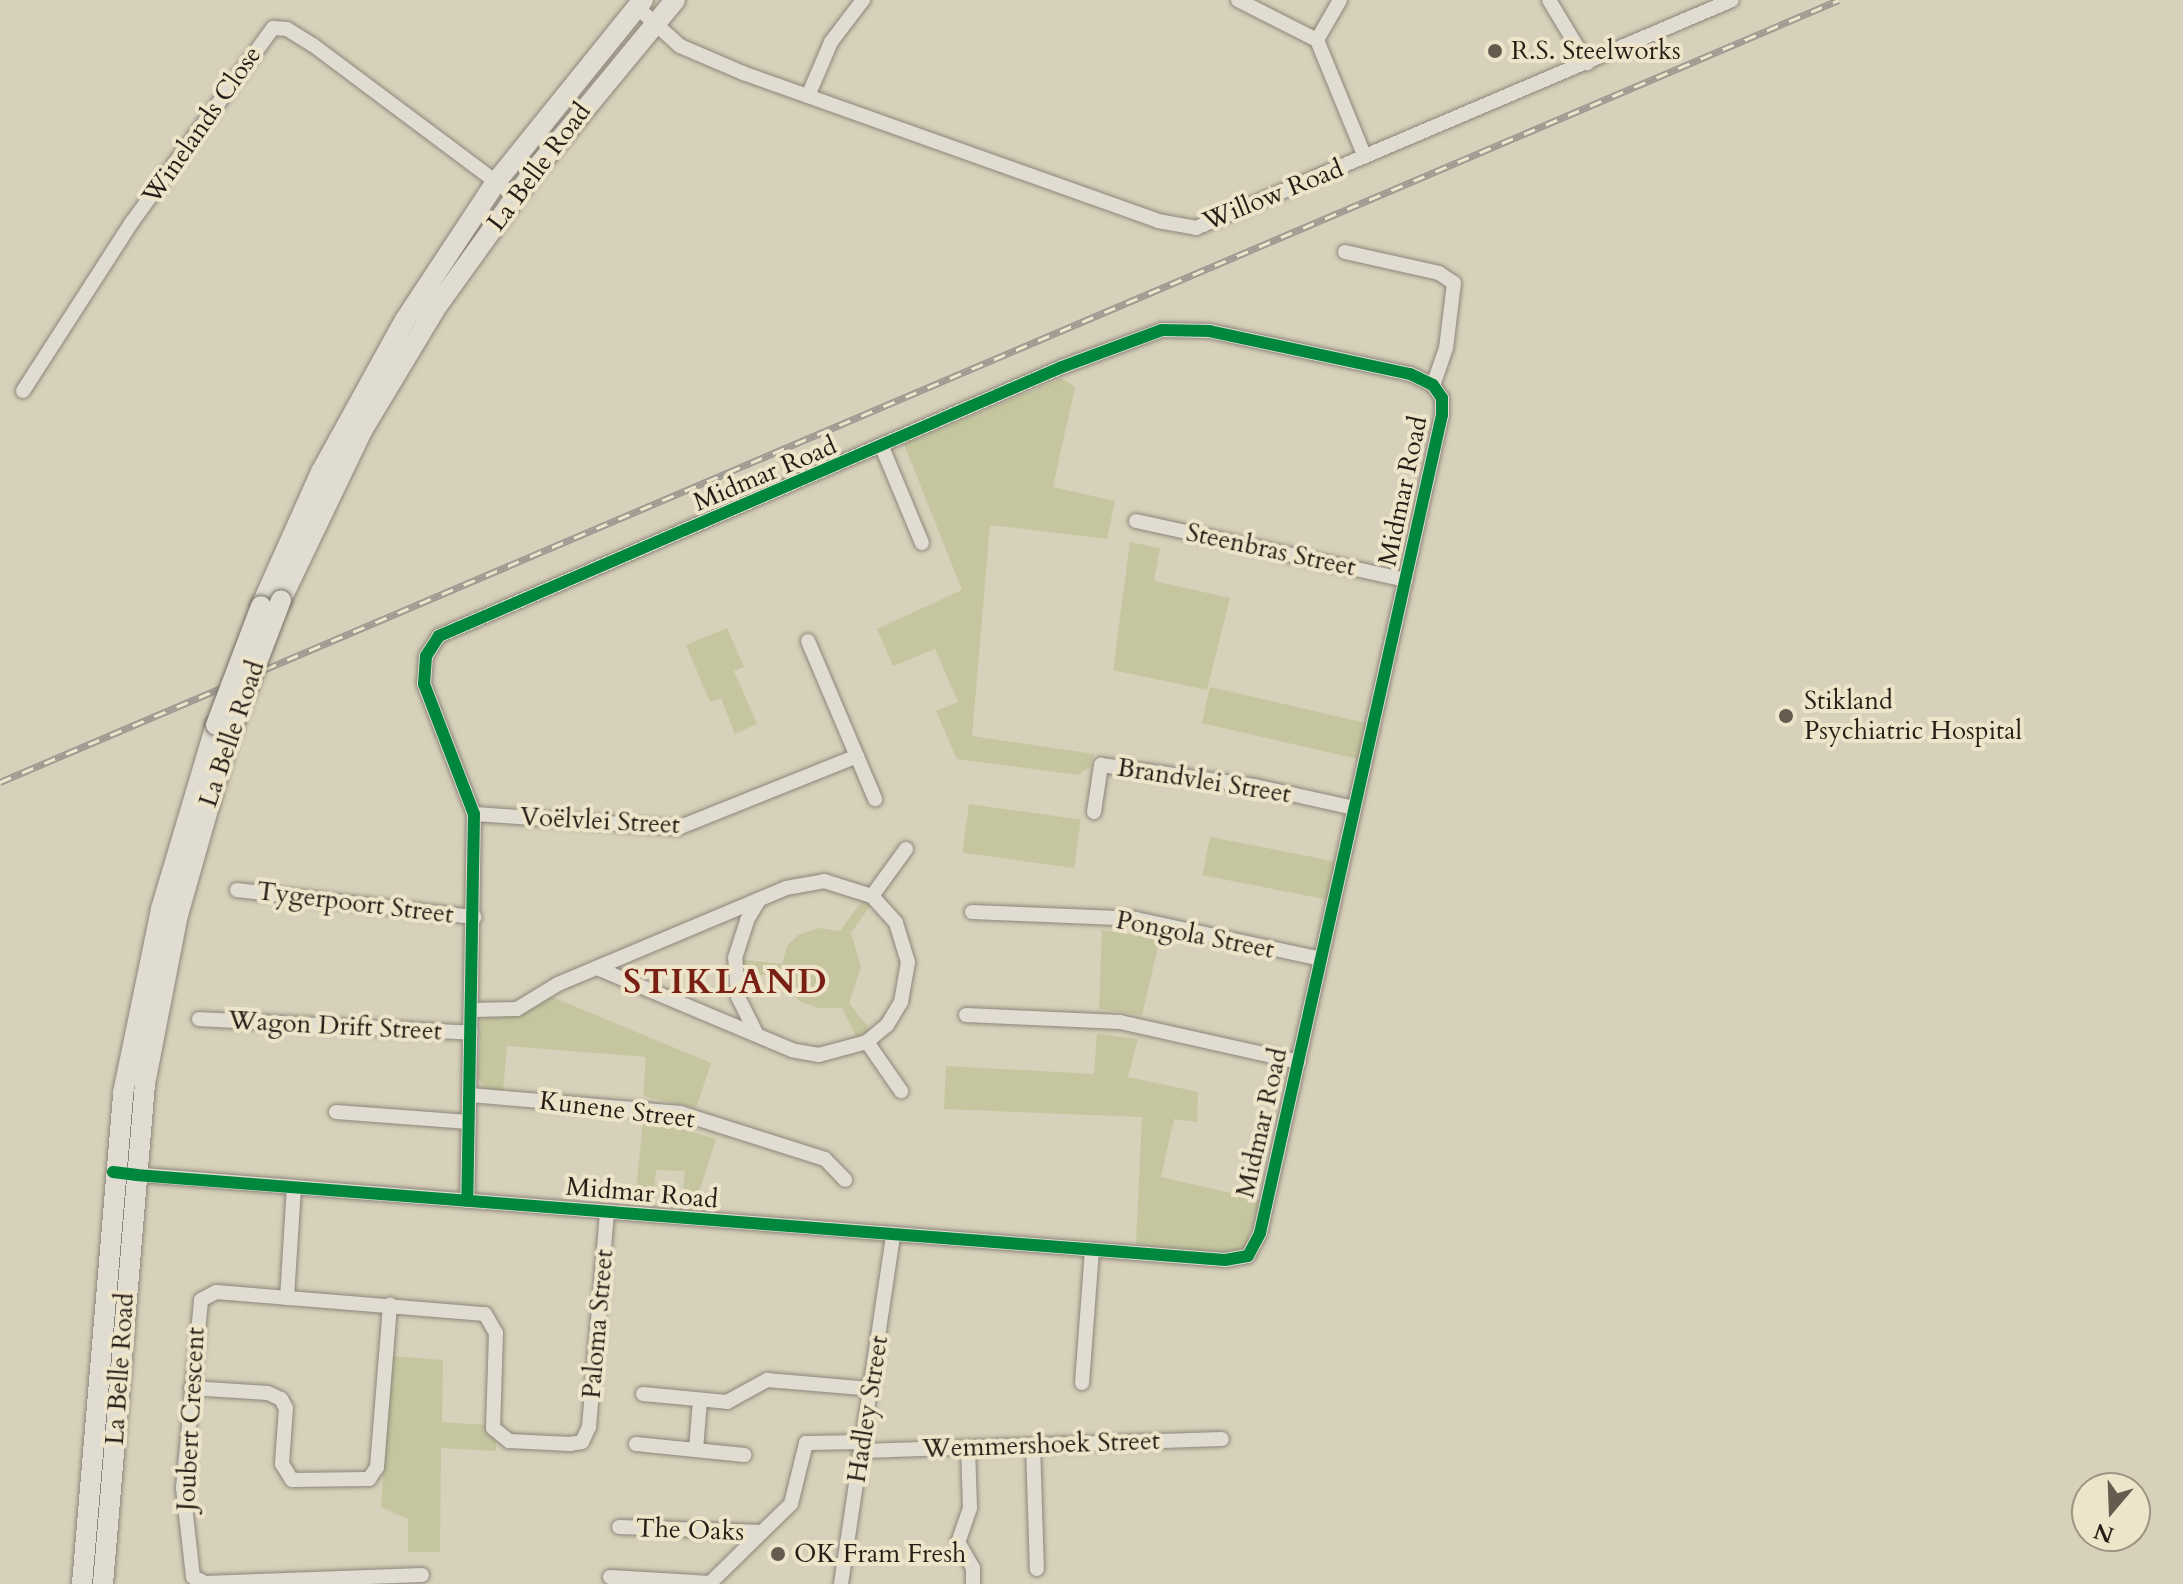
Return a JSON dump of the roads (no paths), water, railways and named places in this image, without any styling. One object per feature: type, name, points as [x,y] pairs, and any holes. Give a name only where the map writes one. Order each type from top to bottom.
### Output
[{"type":"main road","name":"La Belle Road","points":[[271,603],[385,392],[515,196],[675,0]]},
{"type":"main road","name":"La Belle Road","points":[[82,1584],[113,1172],[143,983],[223,729],[271,603],[354,411],[405,320],[496,182],[640,3]]},
{"type":"main road","name":"La Belle Road","points":[[103,1584],[145,1084],[181,903],[223,729]]},
{"type":"main road","points":[[113,1172],[126,1156],[134,1106],[145,1084]]},
{"type":"main road","points":[[106,1269],[119,1229],[122,1189],[136,1175]]},
{"type":"street","points":[[808,96],[831,42],[863,0]]},
{"type":"street","points":[[1238,0],[1317,40],[1365,157]]},
{"type":"street","points":[[1317,40],[1340,0]]},
{"type":"street","points":[[1549,0],[1587,63]]},
{"type":"street","name":"Willow Road","points":[[640,3],[652,25],[692,52],[808,96],[1185,227],[1208,225],[1732,0]]},
{"type":"street","name":"Winelands Close","points":[[23,391],[132,222],[273,28],[287,29],[313,45],[515,196]]},
{"type":"street","points":[[1345,252],[1430,271],[1454,283],[1446,348],[1433,385]]},
{"type":"street","name":"Midmar Road","points":[[113,1172],[136,1175],[294,1187],[467,1201],[1092,1250],[1225,1260],[1248,1256],[1260,1233],[1444,409],[1433,385],[1410,374],[1177,328],[1062,367],[439,636],[426,656],[424,684],[474,814],[467,1201]]},
{"type":"street","points":[[882,447],[922,543]]},
{"type":"street","name":"Steenbras Street","points":[[1136,521],[1406,580]]},
{"type":"street","points":[[808,641],[875,799]]},
{"type":"street","name":"Voëlvlei Street","points":[[474,814],[681,828],[857,756]]},
{"type":"street","name":"Brandvlei Street","points":[[1094,812],[1101,765],[1255,786],[1354,808]]},
{"type":"street","points":[[872,896],[906,849]]},
{"type":"street","points":[[471,1010],[512,1011],[597,968],[759,899],[824,881],[872,896],[896,923],[908,962],[901,1002],[887,1025],[867,1042],[819,1055],[792,1050],[597,968]]},
{"type":"street","name":"Tygerpoort Street","points":[[237,890],[474,917]]},
{"type":"street","points":[[756,1034],[744,1016],[735,977],[739,938],[759,899]]},
{"type":"street","name":"Pongola Street","points":[[972,912],[1136,919],[1321,959]]},
{"type":"street","points":[[966,1015],[1120,1022],[1299,1062]]},
{"type":"street","name":"Wagon Drift Street","points":[[199,1019],[471,1033]]},
{"type":"street","points":[[867,1042],[901,1091]]},
{"type":"street","name":"Kunene Street","points":[[470,1095],[680,1113],[825,1159],[845,1180]]},
{"type":"street","points":[[336,1112],[469,1122]]},
{"type":"street","points":[[287,1298],[294,1187]]},
{"type":"street","name":"Paloma Street","points":[[497,1434],[509,1441],[564,1445],[586,1436],[607,1212]]},
{"type":"street","name":"Hadley Street","points":[[841,1584],[893,1234]]},
{"type":"street","points":[[1082,1383],[1092,1250]]},
{"type":"street","name":"Joubert Crescent","points":[[422,1575],[205,1583],[193,1577],[183,1488],[198,1310],[204,1296],[287,1298],[476,1311],[493,1321],[492,1420],[497,1434]]},
{"type":"street","points":[[191,1388],[268,1393],[281,1399],[286,1408],[282,1464],[292,1480],[369,1479],[377,1467],[390,1305]]},
{"type":"street","points":[[643,1394],[732,1401],[761,1381],[871,1389]]},
{"type":"street","points":[[696,1450],[700,1400]]},
{"type":"street","name":"Wemmershoek Street","points":[[862,1446],[968,1447],[1222,1439]]},
{"type":"street","name":"The Oaks","points":[[610,1577],[710,1583],[791,1504],[806,1443],[862,1446]]},
{"type":"street","points":[[636,1444],[744,1455]]},
{"type":"street","points":[[1033,1445],[1037,1569]]},
{"type":"street","points":[[968,1447],[970,1508],[958,1542],[973,1568],[973,1584]]},
{"type":"street","name":"The Oaks","points":[[619,1527],[762,1532]]},
{"type":"railway","points":[[0,782],[1839,0]]},
{"type":"place","name":"R.S. Steelworks","points":[[1495,51]]},
{"type":"place","name":"Stikland Psychiatric Hospital","points":[[1786,716]]},
{"type":"place","name":"OK Fram Fresh","points":[[778,1554]]},
{"type":"district","name":"STIKLAND","points":[[726,983]]}]
